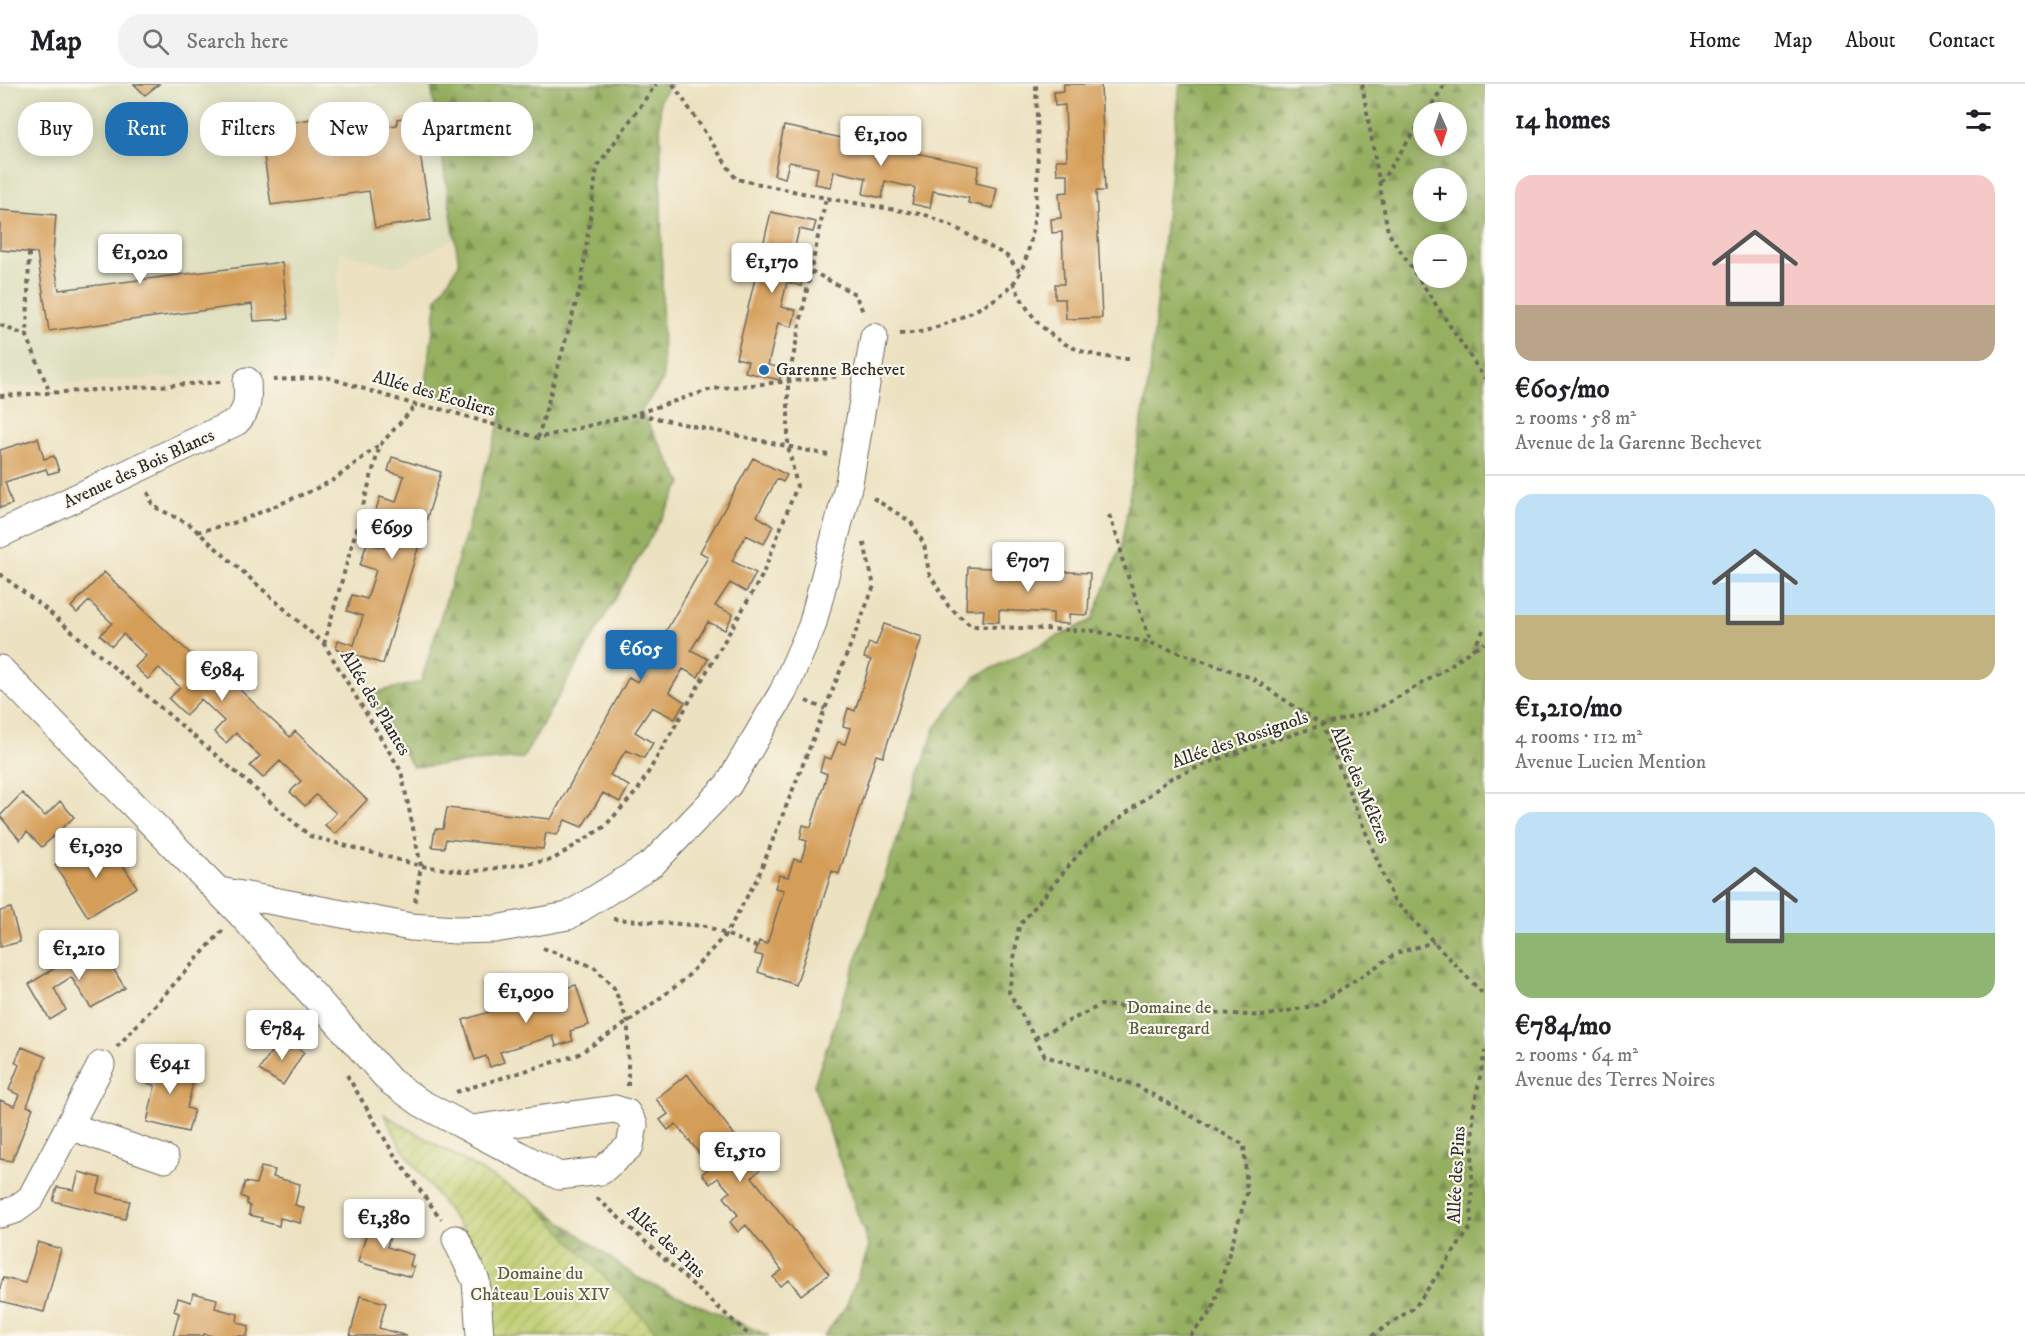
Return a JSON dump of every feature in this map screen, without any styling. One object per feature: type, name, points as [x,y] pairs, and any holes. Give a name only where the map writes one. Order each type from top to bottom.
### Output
[{"type":"street","points":[[220,891],[411,927],[456,930],[495,929],[568,916],[653,863],[728,785],[783,692],[812,626],[851,472],[874,337]]},
{"type":"street","name":"Avenue des Bois Blancs","points":[[0,534],[236,422],[244,414],[248,402],[247,381]]},
{"type":"street","points":[[0,669],[220,891],[390,1081],[421,1102],[559,1176],[601,1171],[630,1146],[634,1125],[627,1113],[615,1109],[472,1129]]},
{"type":"street","points":[[0,1214],[15,1210],[31,1198],[101,1065]]},
{"type":"street","points":[[69,1126],[165,1159]]},
{"type":"street","points":[[456,1239],[476,1281],[480,1336]]},
{"type":"path","points":[[656,84],[597,167],[581,285],[538,438],[637,414],[712,388],[839,376],[866,381]]},
{"type":"path","points":[[672,84],[736,179],[826,198],[926,215],[956,228],[1007,256],[1019,271]]},
{"type":"path","points":[[811,271],[855,294],[874,337],[927,330],[982,306],[1009,288],[1027,255],[1038,190],[1036,84]]},
{"type":"path","points":[[1362,84],[1388,232],[1485,379]]},
{"type":"path","points":[[1433,102],[1445,84]]},
{"type":"path","points":[[1380,184],[1413,134]]},
{"type":"path","points":[[0,574],[47,610],[310,836],[421,866],[470,872],[552,860],[604,827],[638,790],[762,576],[797,486],[788,446],[788,382],[826,198]]},
{"type":"path","points":[[29,253],[27,336],[50,393]]},
{"type":"path","points":[[1013,282],[1029,312],[1049,335],[1073,348],[1094,355],[1130,359]]},
{"type":"path","points":[[0,325],[27,336]]},
{"type":"path","name":"Allée des Écoliers","points":[[0,396],[326,376],[416,405],[445,410],[538,438]]},
{"type":"path","name":"Allée des Plantes","points":[[411,927],[421,866],[401,771],[324,644],[380,445],[416,405]]},
{"type":"path","points":[[637,414],[788,446],[851,472]]},
{"type":"path","points":[[197,532],[237,522],[311,491],[335,479],[380,445]]},
{"type":"path","points":[[138,469],[153,506],[189,524],[324,644]]},
{"type":"path","name":"Allée des Mélèzes","points":[[851,472],[910,522],[924,544],[929,573],[948,607],[971,626],[1094,631],[1150,643],[1252,678],[1322,725],[1393,899],[1485,996]]},
{"type":"path","points":[[1109,515],[1150,643]]},
{"type":"path","points":[[421,1102],[577,1055],[628,1022],[684,980],[726,934],[758,877],[874,586],[860,529]]},
{"type":"path","name":"Allée des Rossignols","points":[[1190,1336],[1212,1311],[1247,1193],[1244,1145],[1135,1085],[1045,1056],[1009,992],[1018,926],[1087,844],[1171,778],[1226,756],[1322,725],[1372,712],[1440,673],[1474,648],[1485,627]]},
{"type":"path","points":[[1474,648],[1485,643]]},
{"type":"path","points":[[568,916],[706,926],[757,947]]},
{"type":"path","points":[[101,1065],[221,933]]},
{"type":"path","points":[[1035,1038],[1101,1005],[1263,1016],[1317,1005],[1397,953],[1434,942]]},
{"type":"path","points":[[539,946],[594,967],[615,988],[628,1022],[627,1113]]},
{"type":"path","name":"Allée des Pins","points":[[1372,1336],[1416,1307],[1471,1227],[1473,1112],[1485,1051]]},
{"type":"path","points":[[345,1072],[393,1153],[456,1239]]},
{"type":"path","name":"Allée des Pins","points":[[595,1195],[750,1336]]},
{"type":"shaded area","points":[[0,84],[431,84],[434,102],[401,102],[401,156],[442,156],[455,238],[395,267],[341,252],[326,377],[247,373],[0,387]]},
{"type":"green space","points":[[431,84],[672,84],[660,99],[663,380],[641,411],[682,483],[523,758],[413,767],[368,694],[421,682],[502,414],[425,392],[437,298],[459,264],[442,156],[533,156],[533,102],[434,102]]},
{"type":"green space","name":"Domaine de Beauregard","points":[[1180,84],[1485,84],[1485,1336],[824,1336],[846,1306],[869,1248],[814,1085],[935,728],[976,676],[1092,620],[1121,547],[1150,372]]},
{"type":"green space","name":"Domaine du Château Louis XIV","points":[[385,1115],[532,1200],[638,1278],[769,1336],[491,1336],[465,1233],[401,1147]]},
{"type":"green space","name":"Domaine du Château Louis XIV","points":[[385,1115],[532,1200],[660,1336],[491,1336],[465,1233],[401,1147]]},
{"type":"building","points":[[134,84],[159,84],[145,95]]},
{"type":"building","points":[[1064,84],[1101,84],[1105,191],[1096,191],[1102,318],[1066,319],[1065,299],[1055,299],[1055,284],[1064,284],[1062,232],[1052,233],[1051,219],[1061,218],[1059,193],[1068,192],[1068,174],[1057,174],[1056,160],[1067,160],[1065,105],[1055,106],[1054,92],[1064,91]]},
{"type":"building","points":[[401,118],[401,156],[420,156],[431,220],[375,228],[369,191],[271,205],[264,156],[296,156],[296,121],[308,120],[308,156],[389,156],[389,126],[397,125],[397,119]]},
{"type":"building","points":[[784,126],[979,166],[976,183],[997,188],[993,208],[968,203],[969,198],[933,191],[930,208],[912,204],[915,188],[885,181],[882,198],[863,194],[866,178],[834,171],[831,187],[815,184],[818,168],[789,162],[785,178],[774,175]]},
{"type":"building","points":[[0,210],[56,215],[53,254],[59,290],[282,262],[288,319],[254,321],[252,304],[49,331],[37,253],[0,250]]},
{"type":"building","points":[[771,212],[816,222],[813,232],[799,229],[791,264],[805,268],[801,286],[787,282],[781,307],[796,310],[792,327],[778,323],[768,365],[782,368],[780,380],[745,372],[748,361],[736,358]]},
{"type":"building","points":[[38,438],[44,459],[54,456],[59,471],[48,474],[46,469],[5,482],[12,504],[0,508],[0,450]]},
{"type":"building","points":[[392,457],[441,472],[383,664],[336,649],[338,640],[354,645],[363,616],[347,611],[352,595],[367,599],[376,570],[360,565],[367,543],[383,548],[391,521],[374,516],[380,497],[396,502],[404,476],[388,471]]},
{"type":"building","points":[[753,458],[787,475],[783,482],[777,479],[757,516],[773,526],[764,544],[746,535],[732,561],[756,573],[746,592],[730,583],[715,606],[733,614],[725,630],[708,622],[691,650],[708,659],[698,677],[683,669],[669,692],[685,702],[675,719],[652,707],[635,732],[653,743],[644,758],[626,750],[610,775],[629,786],[620,802],[603,793],[582,827],[565,820],[557,835],[546,833],[543,849],[446,839],[444,848],[432,847],[435,829],[443,829],[447,808],[551,819],[629,677],[637,682],[708,557],[700,552]]},
{"type":"building","points":[[968,567],[1090,573],[1088,615],[1069,614],[1069,624],[1053,623],[1053,613],[999,610],[999,622],[983,621],[984,610],[966,609]]},
{"type":"building","points":[[104,572],[215,677],[220,671],[290,737],[295,731],[367,800],[335,834],[325,825],[336,813],[316,795],[305,806],[290,792],[301,781],[280,761],[263,778],[250,766],[260,756],[236,733],[226,743],[214,732],[224,721],[201,699],[186,715],[169,699],[180,687],[159,668],[148,679],[135,667],[146,656],[123,634],[112,646],[100,635],[112,623],[89,601],[77,613],[71,607]]},
{"type":"building","points":[[884,624],[922,637],[883,757],[876,755],[839,874],[832,871],[796,985],[758,972],[763,956],[755,954],[759,941],[767,944],[784,890],[775,888],[779,875],[788,877],[794,859],[801,861],[807,841],[800,839],[803,825],[811,827],[827,774],[820,771],[824,757],[831,759],[838,742],[845,744],[850,728],[843,726],[848,708],[855,711],[871,660],[864,658],[866,651],[869,643],[876,645]]},
{"type":"building","points":[[22,793],[45,816],[60,801],[74,817],[42,847],[27,832],[20,840],[0,816]]},
{"type":"building","points":[[100,847],[115,853],[137,887],[88,917],[55,865],[73,853],[77,858]]},
{"type":"building","points":[[11,908],[20,942],[0,947],[0,911]]},
{"type":"building","points":[[97,942],[125,988],[91,1008],[71,977],[54,988],[66,1010],[50,1020],[29,984]]},
{"type":"building","points":[[576,985],[589,1025],[570,1031],[573,1041],[556,1046],[553,1036],[500,1052],[504,1062],[490,1067],[486,1056],[475,1060],[463,1020]]},
{"type":"building","points":[[281,1037],[304,1052],[283,1085],[259,1070]]},
{"type":"building","points":[[22,1047],[46,1057],[27,1106],[33,1108],[12,1161],[0,1159],[0,1100],[14,1106],[19,1095],[9,1090],[19,1065],[15,1062]]},
{"type":"building","points":[[150,1058],[196,1070],[187,1108],[194,1110],[188,1132],[147,1122],[155,1086],[145,1082]]},
{"type":"building","points":[[687,1074],[761,1169],[752,1177],[829,1274],[801,1295],[789,1280],[780,1286],[773,1277],[782,1270],[746,1225],[738,1232],[730,1222],[738,1215],[724,1197],[730,1192],[718,1178],[710,1184],[702,1174],[710,1167],[676,1124],[668,1130],[660,1120],[668,1114],[656,1099]]},
{"type":"building","points":[[261,1167],[275,1170],[273,1177],[300,1184],[295,1205],[304,1208],[300,1223],[280,1218],[279,1226],[249,1215],[250,1206],[247,1204],[247,1199],[241,1196],[245,1182],[256,1184]]},
{"type":"building","points":[[79,1172],[101,1178],[97,1193],[130,1201],[125,1219],[53,1201],[57,1187],[74,1190]]},
{"type":"building","points":[[372,1216],[394,1223],[387,1247],[413,1255],[410,1266],[414,1267],[411,1277],[358,1262]]},
{"type":"building","points":[[38,1242],[61,1249],[44,1312],[0,1301],[3,1278],[25,1283]]},
{"type":"building","points":[[193,1293],[217,1299],[215,1308],[238,1314],[237,1322],[249,1326],[247,1336],[204,1334],[203,1336],[173,1336],[179,1313],[174,1311],[178,1298],[191,1302]]},
{"type":"building","points":[[360,1296],[386,1303],[379,1328],[407,1336],[350,1336]]},
{"type":"place","name":"Garenne Bechevet","points":[[764,370]]}]
